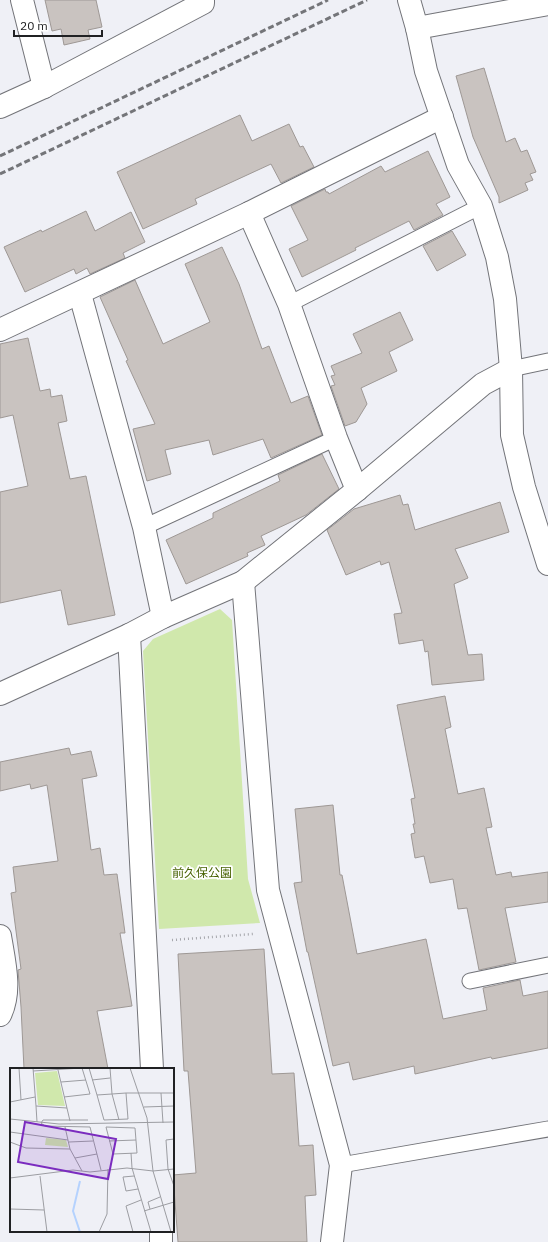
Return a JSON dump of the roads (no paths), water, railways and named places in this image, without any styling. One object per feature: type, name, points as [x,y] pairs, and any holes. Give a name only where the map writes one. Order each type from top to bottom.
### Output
[{"type":"street","points":[[22,0],[44,87]]},
{"type":"street","points":[[0,106],[44,87],[204,3],[203,0]]},
{"type":"street","points":[[409,0],[417,28],[426,71],[458,165],[481,206],[497,257],[505,299],[511,369],[512,435],[524,487],[548,564]]},
{"type":"street","points":[[417,28],[548,4]]},
{"type":"street","points":[[0,330],[80,294],[249,213],[442,117]]},
{"type":"street","points":[[249,213],[288,304],[336,438],[357,490]]},
{"type":"street","points":[[80,294],[144,528],[163,617]]},
{"type":"street","points":[[0,694],[130,635],[163,617],[244,582],[357,490],[483,384],[511,369]]},
{"type":"street","points":[[244,582],[268,890],[341,1165],[332,1242]]},
{"type":"street","points":[[130,635],[152,1068]]},
{"type":"street","points":[[0,936],[7,977],[4,1008],[0,1015]]},
{"type":"lane","points":[[288,304],[481,206]]},
{"type":"lane","points":[[511,369],[548,361]]},
{"type":"lane","points":[[144,528],[336,438]]},
{"type":"lane","points":[[470,981],[548,965]]},
{"type":"lane","points":[[341,1165],[548,1129]]},
{"type":"railway","points":[[0,156],[328,0]]},
{"type":"railway","points":[[0,174],[367,0]]},
{"type":"park label","name":"前久保公園","points":[[202,873]]}]
